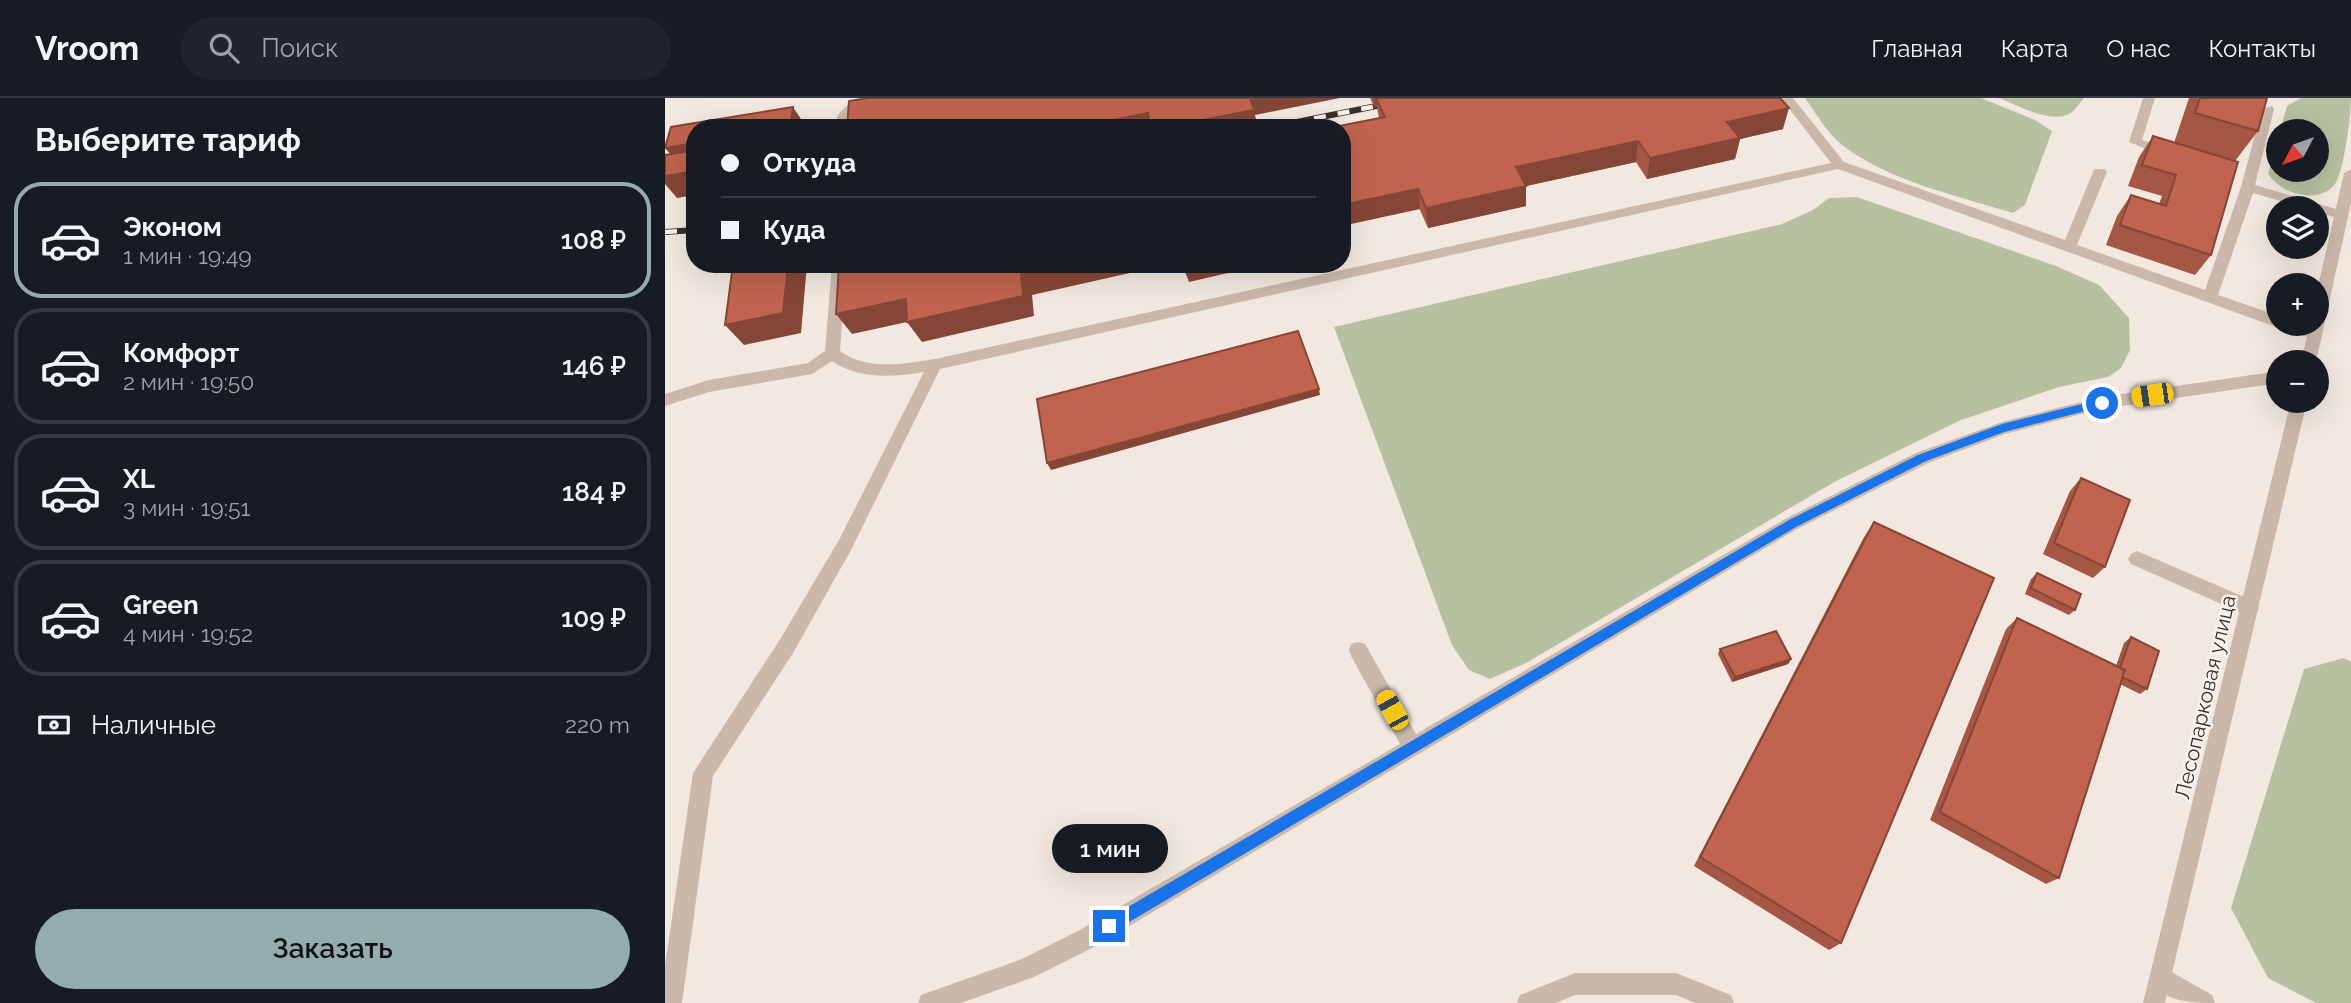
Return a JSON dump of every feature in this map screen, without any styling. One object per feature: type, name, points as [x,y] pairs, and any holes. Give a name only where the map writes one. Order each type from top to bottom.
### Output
[{"type":"street","points":[[841,119],[852,107],[869,98]]},
{"type":"street","points":[[1787,98],[1839,165]]},
{"type":"street","points":[[2149,98],[2135,142],[2186,158]]},
{"type":"street","points":[[2210,298],[2268,109]]},
{"type":"street","points":[[1351,273],[1839,165],[2266,317]]},
{"type":"street","points":[[2069,247],[2100,172]]},
{"type":"street","points":[[2328,273],[2351,173]]},
{"type":"street","points":[[2245,179],[2341,215]]},
{"type":"street","points":[[665,400],[709,386],[812,368],[832,353],[838,273]]},
{"type":"street","points":[[832,353],[843,363],[859,368],[892,371],[935,365],[1351,273]]},
{"type":"street","points":[[671,1003],[703,773],[786,647],[845,545],[935,365]]},
{"type":"street","points":[[929,1003],[1026,969],[1086,939],[1793,523],[1922,458],[2002,428],[2102,403],[2266,379]]},
{"type":"street","name":"Лесопарковая улица","points":[[2154,1003],[2296,413]]},
{"type":"street","points":[[2137,559],[2250,608]]},
{"type":"street","points":[[1358,650],[1413,748]]},
{"type":"street","points":[[2161,977],[2204,1003]]},
{"type":"street","points":[[1528,1003],[1575,984],[1676,984],[1723,1003]]},
{"type":"green space","points":[[1805,98],[1981,98],[2035,120],[2052,131],[2025,205],[2013,213],[1924,186],[1861,158],[1831,135]]},
{"type":"green space","points":[[1999,98],[2084,98],[2069,114],[2052,117]]},
{"type":"green space","points":[[2301,98],[2351,98],[2346,142],[2338,177],[2329,190],[2321,194],[2299,194],[2276,182],[2329,182],[2329,119],[2283,119],[2287,106]]},
{"type":"green space","points":[[1857,197],[2056,266],[2099,285],[2129,318],[2130,350],[2121,368],[2108,377],[2059,387],[1961,420],[1836,481],[1526,663],[1490,679],[1469,670],[1452,645],[1334,327],[1782,224],[1813,210],[1829,198]]},
{"type":"green space","points":[[2344,658],[2351,662],[2351,1003],[2316,1003],[2268,978],[2231,908],[2304,669]]},
{"type":"building","points":[[868,98],[1250,98],[1254,110],[1208,119],[1149,119],[1148,113],[1118,119],[848,119],[849,101]]},
{"type":"building","points":[[1376,98],[1780,98],[1789,108],[1727,122],[1740,138],[1650,158],[1638,141],[1516,167],[1526,186],[1426,208],[1418,189],[1351,203],[1351,124],[1385,117]]},
{"type":"building","points":[[2200,98],[2267,98],[2258,131],[2195,113]]},
{"type":"building","points":[[793,107],[791,119],[720,119]]},
{"type":"building","points":[[686,125],[686,144],[665,148],[671,127]]},
{"type":"building","points":[[2153,136],[2238,162],[2211,255],[2120,225],[2131,195],[2166,206],[2176,175],[2142,165]]},
{"type":"building","points":[[686,152],[686,172],[665,176],[665,155]]},
{"type":"building","points":[[732,273],[787,273],[783,313],[725,325]]},
{"type":"building","points":[[838,273],[1026,273],[1021,274],[1023,296],[907,322],[906,299],[836,314]]},
{"type":"building","points":[[1298,331],[1319,389],[1047,463],[1037,399]]},
{"type":"building","points":[[2081,478],[2130,500],[2105,567],[2054,543]]},
{"type":"building","points":[[1874,522],[1994,578],[1841,943],[1700,857]]},
{"type":"building","points":[[2037,573],[2081,594],[2075,610],[2031,588]]},
{"type":"building","points":[[2017,618],[2125,670],[2059,878],[1940,812]]},
{"type":"building","points":[[1776,631],[1791,659],[1735,677],[1720,649]]},
{"type":"building","points":[[2131,637],[2159,651],[2147,689],[2122,677],[2125,670],[2120,668]]},
{"type":"railway","points":[[1312,119],[1416,98]]},
{"type":"railway","points":[[665,232],[686,231]]},
{"type":"route","points":[[1109,926],[1793,523],[1922,458],[2002,428],[2102,403]]}]
